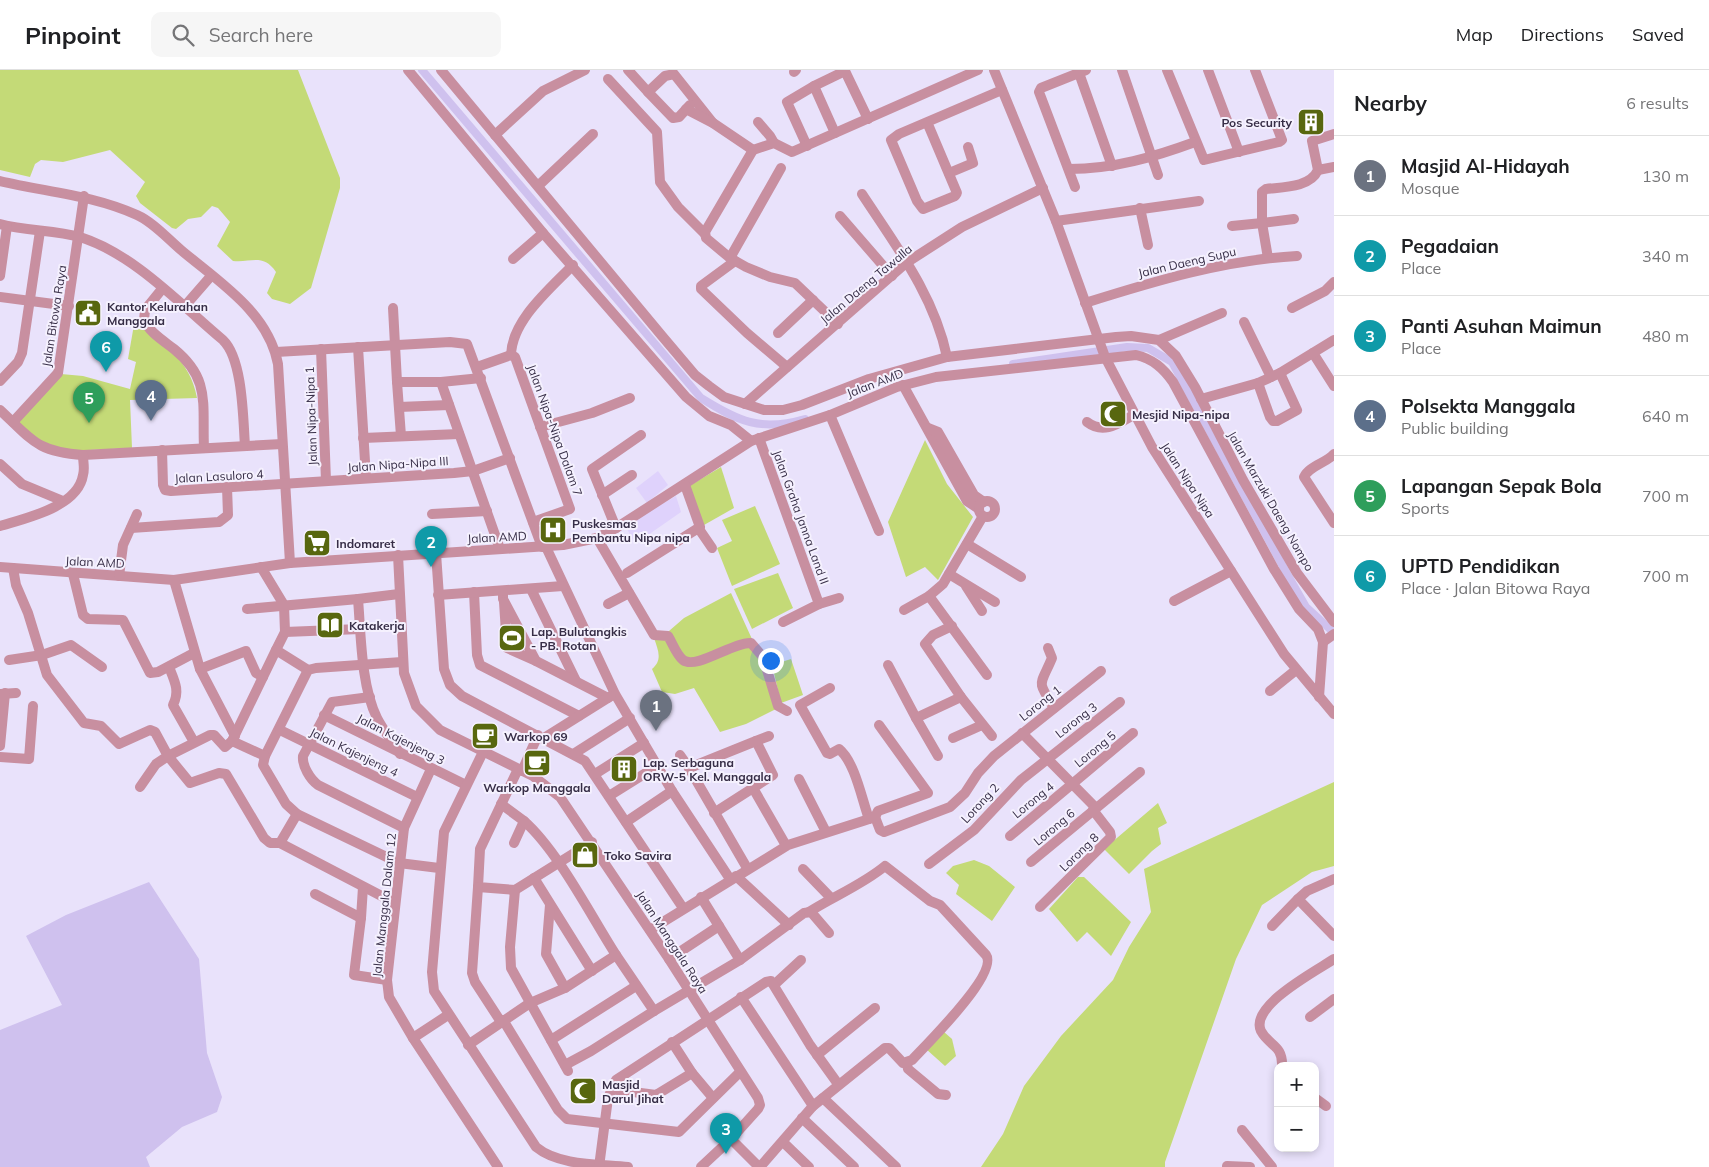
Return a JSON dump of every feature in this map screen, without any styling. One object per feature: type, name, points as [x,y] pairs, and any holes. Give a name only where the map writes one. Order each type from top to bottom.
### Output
[{"type":"street","points":[[408,70],[543,233],[573,265],[686,397],[710,416],[731,425],[755,440]]},
{"type":"street","points":[[441,70],[696,374],[724,397],[764,410],[783,410],[869,379],[947,357],[1131,336],[1160,340],[1222,313]]},
{"type":"street","points":[[495,134],[542,91],[585,70]]},
{"type":"street","points":[[628,70],[673,118],[696,99]]},
{"type":"street","points":[[807,146],[787,102],[845,70],[868,119]]},
{"type":"street","points":[[758,122],[774,143],[790,152],[978,70]]},
{"type":"street","name":"Jalan Nipa Nipa","points":[[994,70],[1056,221],[1104,355],[1152,447],[1296,670],[1334,714]]},
{"type":"street","points":[[1122,70],[1158,174]]},
{"type":"street","points":[[1167,70],[1201,156],[1207,160],[1282,140],[1255,70]]},
{"type":"street","points":[[1208,70],[1239,152]]},
{"type":"street","points":[[1076,187],[1039,94],[1041,88],[1082,72],[1112,166]]},
{"type":"street","points":[[648,92],[665,76],[673,73],[696,99],[713,123]]},
{"type":"street","points":[[608,78],[657,132],[660,182],[678,207],[705,234],[709,242],[733,259],[770,277],[795,284],[838,324]]},
{"type":"street","points":[[814,86],[835,133]]},
{"type":"street","points":[[928,122],[956,195],[922,208],[891,140],[928,122],[1002,90]]},
{"type":"street","points":[[686,109],[713,123],[752,150]]},
{"type":"street","points":[[538,185],[593,134]]},
{"type":"street","points":[[1268,258],[1260,197],[1263,190],[1298,184],[1313,178],[1318,170],[1312,141],[1334,134]]},
{"type":"street","points":[[1069,169],[1112,166],[1153,157],[1195,142]]},
{"type":"street","points":[[705,234],[752,150],[774,143]]},
{"type":"street","points":[[949,173],[973,163],[968,147]]},
{"type":"street","points":[[1318,170],[1334,167]]},
{"type":"street","points":[[781,168],[733,259],[701,286],[700,289],[747,333],[788,367]]},
{"type":"street","points":[[0,181],[84,196],[143,218],[249,308],[267,332],[276,352],[290,564]]},
{"type":"street","name":"Jalan Daeng Tawalla","points":[[745,404],[906,263],[962,227],[1043,188]]},
{"type":"street","points":[[862,194],[906,263],[911,267],[923,289],[934,314],[947,357]]},
{"type":"street","name":"Jalan Bitowa Raya","points":[[13,422],[58,373],[84,196]]},
{"type":"street","points":[[1056,221],[1199,201]]},
{"type":"street","points":[[1140,208],[1148,245]]},
{"type":"street","points":[[840,216],[892,276]]},
{"type":"street","points":[[1232,226],[1294,219]]},
{"type":"street","points":[[0,276],[3,225],[78,237],[109,248],[121,255],[228,346],[239,382],[246,446]]},
{"type":"street","points":[[0,382],[18,362],[22,353],[40,231]]},
{"type":"street","points":[[513,259],[543,233]]},
{"type":"street","name":"Jalan Daeng Supu","points":[[1085,303],[1190,272],[1268,258],[1297,256]]},
{"type":"street","points":[[477,367],[510,355],[514,337],[528,315],[573,265]]},
{"type":"street","points":[[184,307],[211,276]]},
{"type":"street","points":[[1292,308],[1325,291],[1334,282]]},
{"type":"street","points":[[162,289],[145,310],[144,320],[149,328],[190,362],[197,373],[201,384],[204,448]]},
{"type":"street","points":[[0,297],[69,306]]},
{"type":"street","points":[[778,333],[813,300]]},
{"type":"street","points":[[393,308],[401,436]]},
{"type":"street","points":[[1244,322],[1297,410],[1277,421],[1270,417],[1258,383]]},
{"type":"street","name":"Jalan Marzuki Daeng Nompo","points":[[1160,340],[1176,356],[1201,399],[1243,480],[1297,574],[1334,622]]},
{"type":"street","points":[[1201,399],[1258,383],[1313,354],[1334,340]]},
{"type":"street","points":[[276,352],[450,342],[464,344],[469,347],[533,522],[611,696],[630,718],[672,791],[733,877],[789,925]]},
{"type":"street","points":[[358,347],[366,478]]},
{"type":"street","name":"Jalan Nipa-Nipa 1","points":[[320,349],[326,481]]},
{"type":"street","name":"Jalan AMD","points":[[0,567],[73,574],[174,580],[290,564],[544,547],[597,538],[616,528],[755,440],[830,415],[903,385],[936,377],[1104,355],[1136,354],[1153,361],[1167,373],[1274,570],[1299,609],[1318,629],[1330,637]]},
{"type":"street","points":[[1313,354],[1334,386]]},
{"type":"street","name":"Jalan Nipa-Nipa Dalam 7","points":[[510,355],[515,357],[570,509],[533,522]]},
{"type":"street","points":[[397,382],[442,382],[481,378]]},
{"type":"street","points":[[442,382],[500,549]]},
{"type":"street","points":[[903,385],[968,501],[982,509],[967,544],[943,584],[929,596],[904,610]]},
{"type":"street","points":[[540,428],[592,413],[630,398]]},
{"type":"street","points":[[399,407],[449,405]]},
{"type":"street","points":[[0,410],[38,445],[48,450],[83,456],[282,444]]},
{"type":"street","points":[[1087,422],[1100,429],[1108,428],[1135,414]]},
{"type":"street","points":[[830,415],[879,531]]},
{"type":"street","points":[[363,438],[459,434]]},
{"type":"street","points":[[616,528],[592,470],[594,466],[641,435]]},
{"type":"street","name":"Jalan Graha Janna Land II","points":[[755,440],[819,604]]},
{"type":"street","name":"Jalan Lasuloro 4","points":[[162,450],[165,490],[285,485]]},
{"type":"street","points":[[1334,454],[1328,460],[1306,472],[1304,477],[1334,523]]},
{"type":"street","points":[[0,526],[42,513],[74,493],[83,478],[83,456]]},
{"type":"street","name":"Jalan Nipa-Nipa III","points":[[285,485],[473,471],[510,458]]},
{"type":"street","points":[[0,464],[22,484],[63,501]]},
{"type":"street","points":[[602,495],[632,474]]},
{"type":"street","points":[[685,485],[699,522],[699,529],[712,548]]},
{"type":"street","points":[[131,528],[219,522],[228,515],[226,487]]},
{"type":"street","points":[[432,514],[487,511]]},
{"type":"street","points":[[119,576],[121,550],[137,514]]},
{"type":"street","points":[[627,573],[699,529]]},
{"type":"street","points":[[597,538],[654,634],[668,636],[685,661],[700,660],[747,643],[754,646],[763,657],[778,706],[787,711]]},
{"type":"street","points":[[967,544],[1021,577]]},
{"type":"street","points":[[436,553],[444,669],[450,685],[462,696],[575,753],[585,761],[683,908]]},
{"type":"street","name":"Jalan Manggala Raya","points":[[398,556],[402,662],[407,686],[419,711],[440,730],[546,784],[560,796],[650,930],[758,1098],[760,1105],[731,1139],[701,1167]]},
{"type":"street","points":[[13,568],[16,586],[42,654],[49,678],[84,723],[101,726],[119,744],[152,730],[168,756],[190,783],[224,773],[264,838],[270,843],[280,843],[395,903]]},
{"type":"street","points":[[140,787],[156,764],[194,742],[212,735],[226,747],[233,738],[285,632],[284,606],[261,568]]},
{"type":"street","points":[[1174,601],[1231,571]]},
{"type":"street","points":[[73,574],[82,611],[86,617],[122,620],[150,673],[158,672],[194,653]]},
{"type":"street","points":[[949,574],[995,602]]},
{"type":"street","points":[[174,580],[194,653],[233,738],[266,756]]},
{"type":"street","points":[[964,583],[982,611]]},
{"type":"street","points":[[438,595],[474,592],[503,595],[531,589],[563,586]]},
{"type":"street","points":[[531,589],[576,681]]},
{"type":"street","points":[[474,592],[477,655],[480,665],[579,716]]},
{"type":"street","points":[[608,604],[629,593]]},
{"type":"street","points":[[247,609],[399,594]]},
{"type":"street","points":[[503,595],[507,648],[611,696]]},
{"type":"street","points":[[503,595],[536,661]]},
{"type":"street","points":[[929,596],[987,675]]},
{"type":"street","name":"Jalan Graha Janna Land II","points":[[783,622],[819,604],[839,598]]},
{"type":"street","points":[[358,599],[364,666],[370,697],[376,716],[400,754]]},
{"type":"street","points":[[939,632],[942,614]]},
{"type":"street","points":[[952,626],[933,635],[925,644],[961,697],[992,736]]},
{"type":"street","points":[[285,632],[360,629]]},
{"type":"street","points":[[1319,697],[1330,637]]},
{"type":"street","points":[[9,660],[73,646],[102,667]]},
{"type":"street","points":[[1048,648],[1052,658],[1041,678],[1041,685],[1054,708]]},
{"type":"street","points":[[200,669],[246,650],[256,672],[263,677]]},
{"type":"street","points":[[276,650],[308,670],[402,662]]},
{"type":"street","points":[[888,665],[938,756]]},
{"type":"street","points":[[168,666],[177,687],[178,698],[174,705],[194,742]]},
{"type":"street","points":[[308,670],[263,765],[286,804],[297,814],[399,863],[439,868]]},
{"type":"street","points":[[1270,691],[1296,670]]},
{"type":"street","name":"Lorong 1","points":[[872,818],[880,830],[884,832],[950,807],[994,756],[1101,671]]},
{"type":"street","points":[[830,688],[800,705],[827,753],[830,754],[839,749],[844,754],[872,818]]},
{"type":"street","points":[[0,746],[2,694],[16,693]]},
{"type":"street","points":[[611,696],[541,736],[501,804],[480,849],[472,973],[475,982],[561,1114],[567,1119],[679,1132],[740,1072]]},
{"type":"street","points":[[370,697],[333,701],[309,744],[303,762],[314,782],[404,828]]},
{"type":"street","points":[[916,718],[961,697]]},
{"type":"street","name":"Lorong 3","points":[[1048,758],[1120,702]]},
{"type":"street","points":[[0,756],[29,759],[34,706]]},
{"type":"street","name":"Jalan Kajenjeng 3","points":[[324,715],[466,786]]},
{"type":"street","points":[[575,753],[630,718]]},
{"type":"street","points":[[650,930],[788,844],[872,818],[878,810],[928,793],[879,725]]},
{"type":"street","points":[[953,738],[982,725]]},
{"type":"street","name":"Jalan Kajenjeng 4","points":[[280,730],[417,797]]},
{"type":"street","points":[[1022,733],[1095,809]]},
{"type":"street","name":"Lorong 5","points":[[1072,784],[1134,733]]},
{"type":"street","points":[[689,768],[769,736]]},
{"type":"street","points":[[714,813],[773,775],[756,741]]},
{"type":"street","points":[[595,774],[644,743]]},
{"type":"street","points":[[484,752],[444,832],[439,868],[432,984],[448,1015],[528,1139],[542,1153],[563,1163],[628,1167]]},
{"type":"street","points":[[680,755],[747,868]]},
{"type":"street","name":"Lorong 2","points":[[929,864],[974,830],[1010,789],[1048,758]]},
{"type":"street","points":[[609,796],[657,766]]},
{"type":"street","name":"Jalan Manggala Dalam 12","points":[[431,769],[404,828],[388,980],[389,997],[413,1038],[498,1167]]},
{"type":"street","name":"Lorong 6","points":[[1031,862],[1140,772]]},
{"type":"street","points":[[800,779],[826,832]]},
{"type":"street","name":"Lorong 4","points":[[1010,836],[1072,784]]},
{"type":"street","points":[[753,788],[784,842]]},
{"type":"street","points":[[626,822],[672,791]]},
{"type":"street","points":[[501,804],[535,830],[654,1011]]},
{"type":"street","name":"Lorong 8","points":[[1040,907],[1111,837],[1110,832],[1095,809]]},
{"type":"street","points":[[280,843],[297,814]]},
{"type":"street","points":[[514,843],[524,821]]},
{"type":"street","points":[[478,887],[516,890],[592,842]]},
{"type":"street","points":[[516,890],[510,963],[567,1068],[654,1011],[689,992],[740,960],[802,914],[872,878],[885,866],[930,901],[940,904],[988,958],[986,970],[957,1012],[907,1064]]},
{"type":"street","points":[[803,869],[830,898]]},
{"type":"street","points":[[534,878],[592,971]]},
{"type":"street","points":[[1272,926],[1307,891],[1333,881]]},
{"type":"street","points":[[364,887],[354,976],[388,980]]},
{"type":"street","points":[[315,894],[361,918]]},
{"type":"street","points":[[701,897],[740,960]]},
{"type":"street","points":[[1298,898],[1334,936]]},
{"type":"street","points":[[550,905],[546,954],[565,988]]},
{"type":"street","points":[[809,912],[829,932]]},
{"type":"street","points":[[669,959],[719,926]]},
{"type":"street","points":[[468,1046],[530,1002],[565,988],[616,955]]},
{"type":"street","points":[[1282,1062],[1281,1052],[1261,1030],[1260,1023],[1263,1010],[1334,959]]},
{"type":"street","points":[[775,984],[801,960]]},
{"type":"street","points":[[599,1166],[610,1089],[621,1076],[766,982],[771,981],[775,984],[786,1008],[838,1084]]},
{"type":"street","points":[[551,1040],[636,986]]},
{"type":"street","points":[[741,997],[814,1106]]},
{"type":"street","points":[[1310,1017],[1334,999]]},
{"type":"street","points":[[817,1055],[876,1008]]},
{"type":"street","points":[[413,1038],[448,1015]]},
{"type":"street","points":[[672,1042],[692,1073],[713,1098]]},
{"type":"street","points":[[731,1139],[760,1167],[814,1106],[838,1084],[886,1048],[891,1050],[903,1063],[907,1064],[908,1069],[936,1093],[946,1095]]},
{"type":"street","points":[[610,1089],[658,1094],[692,1073]]},
{"type":"street","points":[[823,1098],[896,1167]]},
{"type":"street","points":[[1319,1101],[1326,1106]]},
{"type":"street","points":[[802,1118],[854,1167]]},
{"type":"street","points":[[1242,1130],[1272,1167]]},
{"type":"street","points":[[784,1142],[809,1167]]},
{"type":"street","points":[[1227,1166],[1250,1167]]},
{"type":"shaded area","points":[[658,471],[668,485],[647,503],[636,488]]},
{"type":"shaded area","points":[[676,496],[681,512],[635,544],[625,525]]},
{"type":"shaded area","points":[[149,882],[199,959],[207,1053],[222,1097],[217,1112],[182,1127],[146,1157],[150,1167],[0,1167],[0,1030],[62,1005],[26,936],[66,915]]},
{"type":"green space","points":[[0,70],[298,70],[340,178],[340,188],[311,288],[290,304],[272,299],[267,293],[276,272],[271,266],[256,260],[233,261],[217,246],[230,222],[218,208],[212,206],[201,217],[188,219],[176,229],[172,228],[140,203],[136,196],[145,182],[110,150],[63,162],[41,160],[35,164],[30,177],[0,170]]},
{"type":"green space","points":[[135,319],[181,362],[188,372],[197,398],[130,400],[132,448],[67,451],[42,445],[17,422],[61,374],[83,376],[130,389],[136,362],[128,359]]},
{"type":"green space","points":[[925,440],[947,484],[973,517],[938,580],[925,567],[906,577],[888,522]]},
{"type":"green space","points":[[721,467],[734,508],[704,525],[689,486]]},
{"type":"green space","points":[[755,506],[780,564],[732,586],[717,548],[732,541],[722,520]]},
{"type":"green space","points":[[778,573],[793,608],[752,629],[734,589]]},
{"type":"green space","points":[[731,593],[762,661],[778,708],[746,724],[720,732],[694,688],[675,694],[662,692],[652,669],[659,658],[654,638],[669,631],[684,618]]},
{"type":"green space","points":[[791,659],[803,695],[781,703],[772,665]]},
{"type":"green space","points":[[1334,782],[1334,866],[1312,872],[1262,905],[1236,959],[1165,1162],[1165,1167],[981,1167],[1003,1134],[1024,1086],[1061,1036],[1113,980],[1129,947],[1151,912],[1144,869]]},
{"type":"green space","points":[[1158,803],[1167,823],[1158,828],[1161,844],[1129,874],[1104,849]]},
{"type":"green space","points":[[974,860],[989,866],[1015,887],[992,921],[956,894],[959,885],[946,873],[953,866]]},
{"type":"green space","points":[[1078,877],[1084,877],[1131,922],[1111,956],[1087,932],[1077,942],[1049,909]]},
{"type":"green space","points":[[944,1032],[952,1039],[956,1056],[945,1066],[926,1049]]},
{"type":"waterway","points":[[422,70],[701,398],[727,413],[750,422],[775,424],[805,419]]},
{"type":"waterway","points":[[1013,364],[1127,347],[1148,348],[1172,362],[1306,607],[1331,630]]},
{"type":"place","name":"Pos Security","points":[[1311,122]]},
{"type":"place","name":"Kantor Kelurahan Manggala","points":[[88,313]]},
{"type":"place","name":"UPTD Pendidikan","points":[[106,372]]},
{"type":"place","name":"Mesjid Nipa-nipa","points":[[1113,414]]},
{"type":"place","name":"Polsekta Manggala","points":[[151,421]]},
{"type":"place","name":"Lapangan Sepak Bola","points":[[89,423]]},
{"type":"place","name":"Puskesmas Pembantu Nipa nipa","points":[[553,530]]},
{"type":"place","name":"Indomaret","points":[[317,543]]},
{"type":"place","name":"Pegadaian","points":[[431,567]]},
{"type":"place","name":"Katakerja","points":[[330,625]]},
{"type":"place","name":"Lap. Bulutangkis - PB. Rotan","points":[[512,638]]},
{"type":"place","name":"Masjid Al-Hidayah","points":[[656,731]]},
{"type":"place","name":"Warkop 69","points":[[485,736]]},
{"type":"place","name":"Warkop Manggala","points":[[537,763]]},
{"type":"place","name":"Lap. Serbaguna ORW-5 Kel. Manggala","points":[[624,769]]},
{"type":"place","name":"Toko Savira","points":[[585,855]]},
{"type":"place","name":"Masjid Darul Jihat","points":[[583,1091]]},
{"type":"place","name":"Panti Asuhan Maimun","points":[[726,1154]]}]
